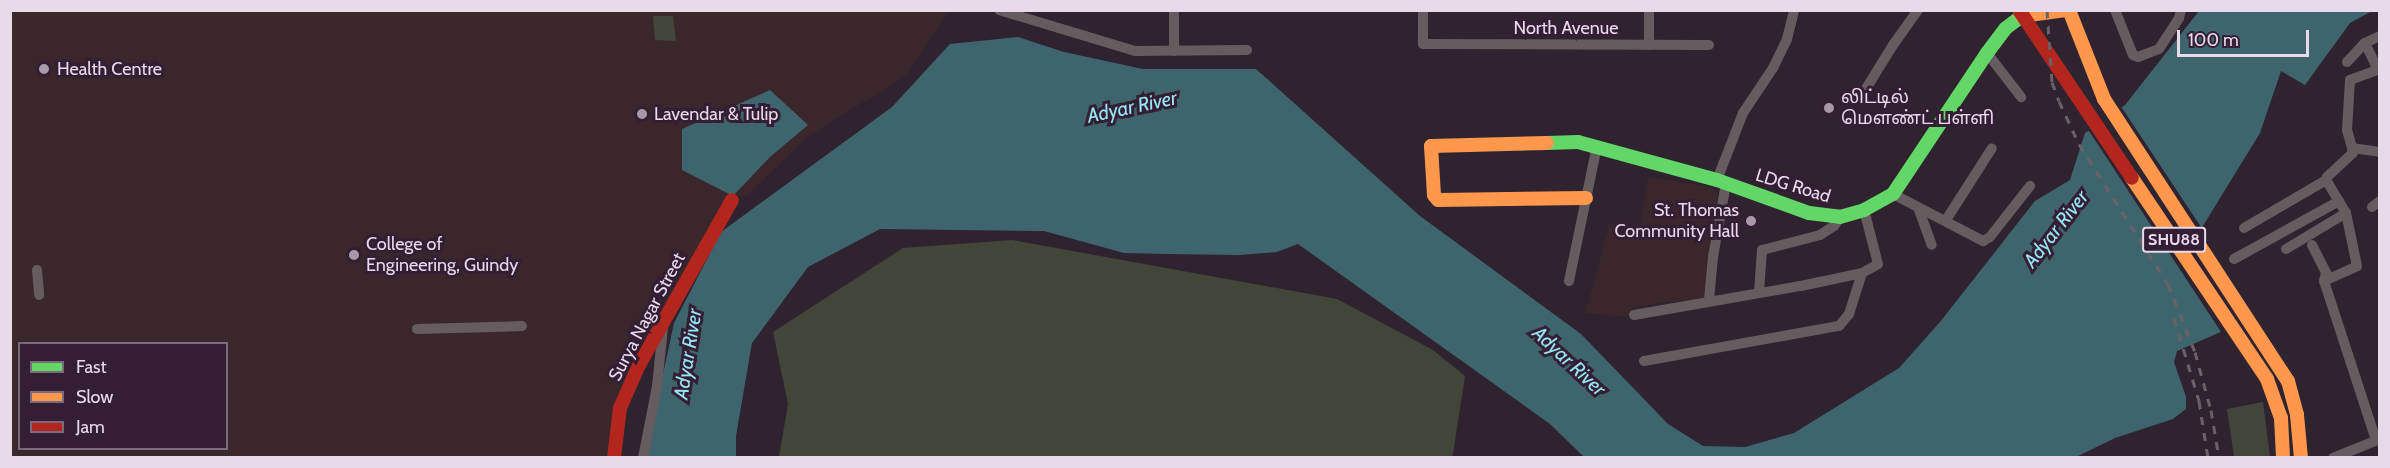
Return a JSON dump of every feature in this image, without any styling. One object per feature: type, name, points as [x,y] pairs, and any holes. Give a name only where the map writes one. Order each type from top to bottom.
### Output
[{"type":"street","points":[[999,10],[1135,51],[1247,50]]},
{"type":"street","points":[[1174,10],[1174,51]]},
{"type":"street","name":"North Avenue","points":[[1423,10],[1423,44],[1709,45]]},
{"type":"street","points":[[1649,10],[1649,45]]},
{"type":"street","points":[[1710,300],[1722,182],[1743,113],[1783,47],[1794,10]]},
{"type":"street","points":[[1864,92],[1918,10]]},
{"type":"street","name":"SHU88","points":[[2283,458],[2279,410],[2270,385],[2088,110],[2021,14],[2067,10],[2104,99],[2275,359],[2293,395],[2300,430],[2301,458]]},
{"type":"street","points":[[2115,10],[2133,55],[2138,57],[2159,49],[2181,10]]},
{"type":"street","name":"LDG Road","points":[[1586,198],[1438,200],[1434,195],[1431,146],[1578,142],[1722,182],[1809,213],[1825,217],[1840,217],[1864,210],[1893,194],[1987,53],[2006,28],[2021,14]]},
{"type":"street","points":[[2347,62],[2365,43],[2379,36]]},
{"type":"street","points":[[2244,228],[2326,180],[2353,153],[2347,130],[2349,83],[2353,78],[2379,69],[2365,43]]},
{"type":"street","points":[[1987,53],[2020,97]]},
{"type":"street","points":[[1569,281],[1597,146]]},
{"type":"street","points":[[1946,220],[1992,148]]},
{"type":"street","points":[[2352,148],[2379,152]]},
{"type":"street","points":[[2324,281],[2357,266],[2346,213],[2326,180]]},
{"type":"street","points":[[1893,194],[1920,210],[1946,220],[1980,241],[1986,241],[2030,186]]},
{"type":"street","name":"Surya Nagar Street","points":[[614,458],[620,408],[639,365],[732,200]]},
{"type":"street","points":[[2234,259],[2339,201]]},
{"type":"street","points":[[1634,315],[1862,273],[1878,264],[1864,210]]},
{"type":"street","points":[[1920,210],[1932,245]]},
{"type":"street","points":[[2286,249],[2346,213]]},
{"type":"street","points":[[1759,292],[1762,250],[1820,235],[1834,226],[1840,217]]},
{"type":"street","points":[[2313,245],[2326,273],[2324,281],[2378,439],[2333,458]]},
{"type":"street","points":[[37,270],[39,295]]},
{"type":"street","points":[[1644,361],[1839,326],[1849,314],[1862,273]]},
{"type":"street","points":[[643,458],[657,386],[664,320]]},
{"type":"street","points":[[417,328],[522,326]]},
{"type":"shaded area","name":"College of Engineering, Guindy","points":[[10,11],[949,11],[907,75],[807,137],[746,197],[733,194],[635,363],[610,458],[11,457]]},
{"type":"shaded area","points":[[1648,177],[1711,187],[1718,194],[1706,297],[1634,307],[1627,317],[1585,313],[1610,224],[1631,226],[1640,223]]},
{"type":"green space","points":[[653,16],[673,16],[676,41],[655,40]]},
{"type":"green space","points":[[1012,240],[1337,299],[1433,350],[1465,376],[1453,454],[1451,458],[779,457],[788,404],[773,332],[903,248]]},
{"type":"green space","points":[[2263,402],[2270,457],[2234,457],[2227,409]]},
{"type":"water","name":"Adyar River","points":[[2199,11],[2372,11],[2350,23],[2305,85],[2281,71],[2260,133],[2198,234],[2193,259],[2223,331],[2177,351],[2174,362],[2186,397],[2186,409],[2173,419],[2115,438],[2076,457],[1584,457],[1550,424],[1298,244],[1277,252],[1239,255],[1124,253],[1044,231],[880,229],[808,267],[752,343],[736,436],[736,457],[645,458],[674,323],[721,232],[892,107],[950,44],[1018,37],[1064,52],[1143,69],[1256,69],[1420,216],[1581,334],[1668,424],[1703,446],[1745,447],[1794,433],[1899,368],[1940,322],[2035,201],[2070,180],[2085,133],[2125,105]]},
{"type":"water","points":[[770,90],[808,125],[770,157],[733,196],[682,170],[682,129]]},
{"type":"pier","points":[[2120,105],[2203,230],[2196,258],[2226,332],[2223,335],[2087,128]]},
{"type":"railway","points":[[2047,10],[2052,82],[2059,101],[2079,144],[2168,284],[2195,352],[2211,410],[2219,458]]},
{"type":"railway","points":[[2174,318],[2199,401],[2208,458]]},
{"type":"traffic: fast","points":[[1547,143],[1578,142],[1717,180],[1809,213],[1840,217],[1864,210],[1893,194],[1987,53],[2006,28],[2022,16]]},
{"type":"traffic: slow","points":[[2022,16],[2066,10]]},
{"type":"traffic: slow","points":[[2069,10],[2104,99],[2288,381],[2297,415],[2301,458]]},
{"type":"traffic: slow","points":[[1547,143],[1431,146],[1434,195],[1438,200],[1586,198]]},
{"type":"traffic: slow","points":[[2132,178],[2267,379],[2281,418],[2283,458]]},
{"type":"traffic: jam","points":[[2019,10],[2132,178]]},
{"type":"traffic: jam","points":[[614,458],[620,408],[639,365],[732,200]]},
{"type":"place","name":"Health Centre","points":[[44,69]]},
{"type":"place","name":"லிட்டில் மௌண்ட் பள்ளி","points":[[1829,108]]},
{"type":"place","name":"Lavendar & Tulip","points":[[642,114]]},
{"type":"place","name":"St. Thomas Community Hall","points":[[1751,221]]},
{"type":"place","name":"College of Engineering, Guindy","points":[[354,255]]}]
